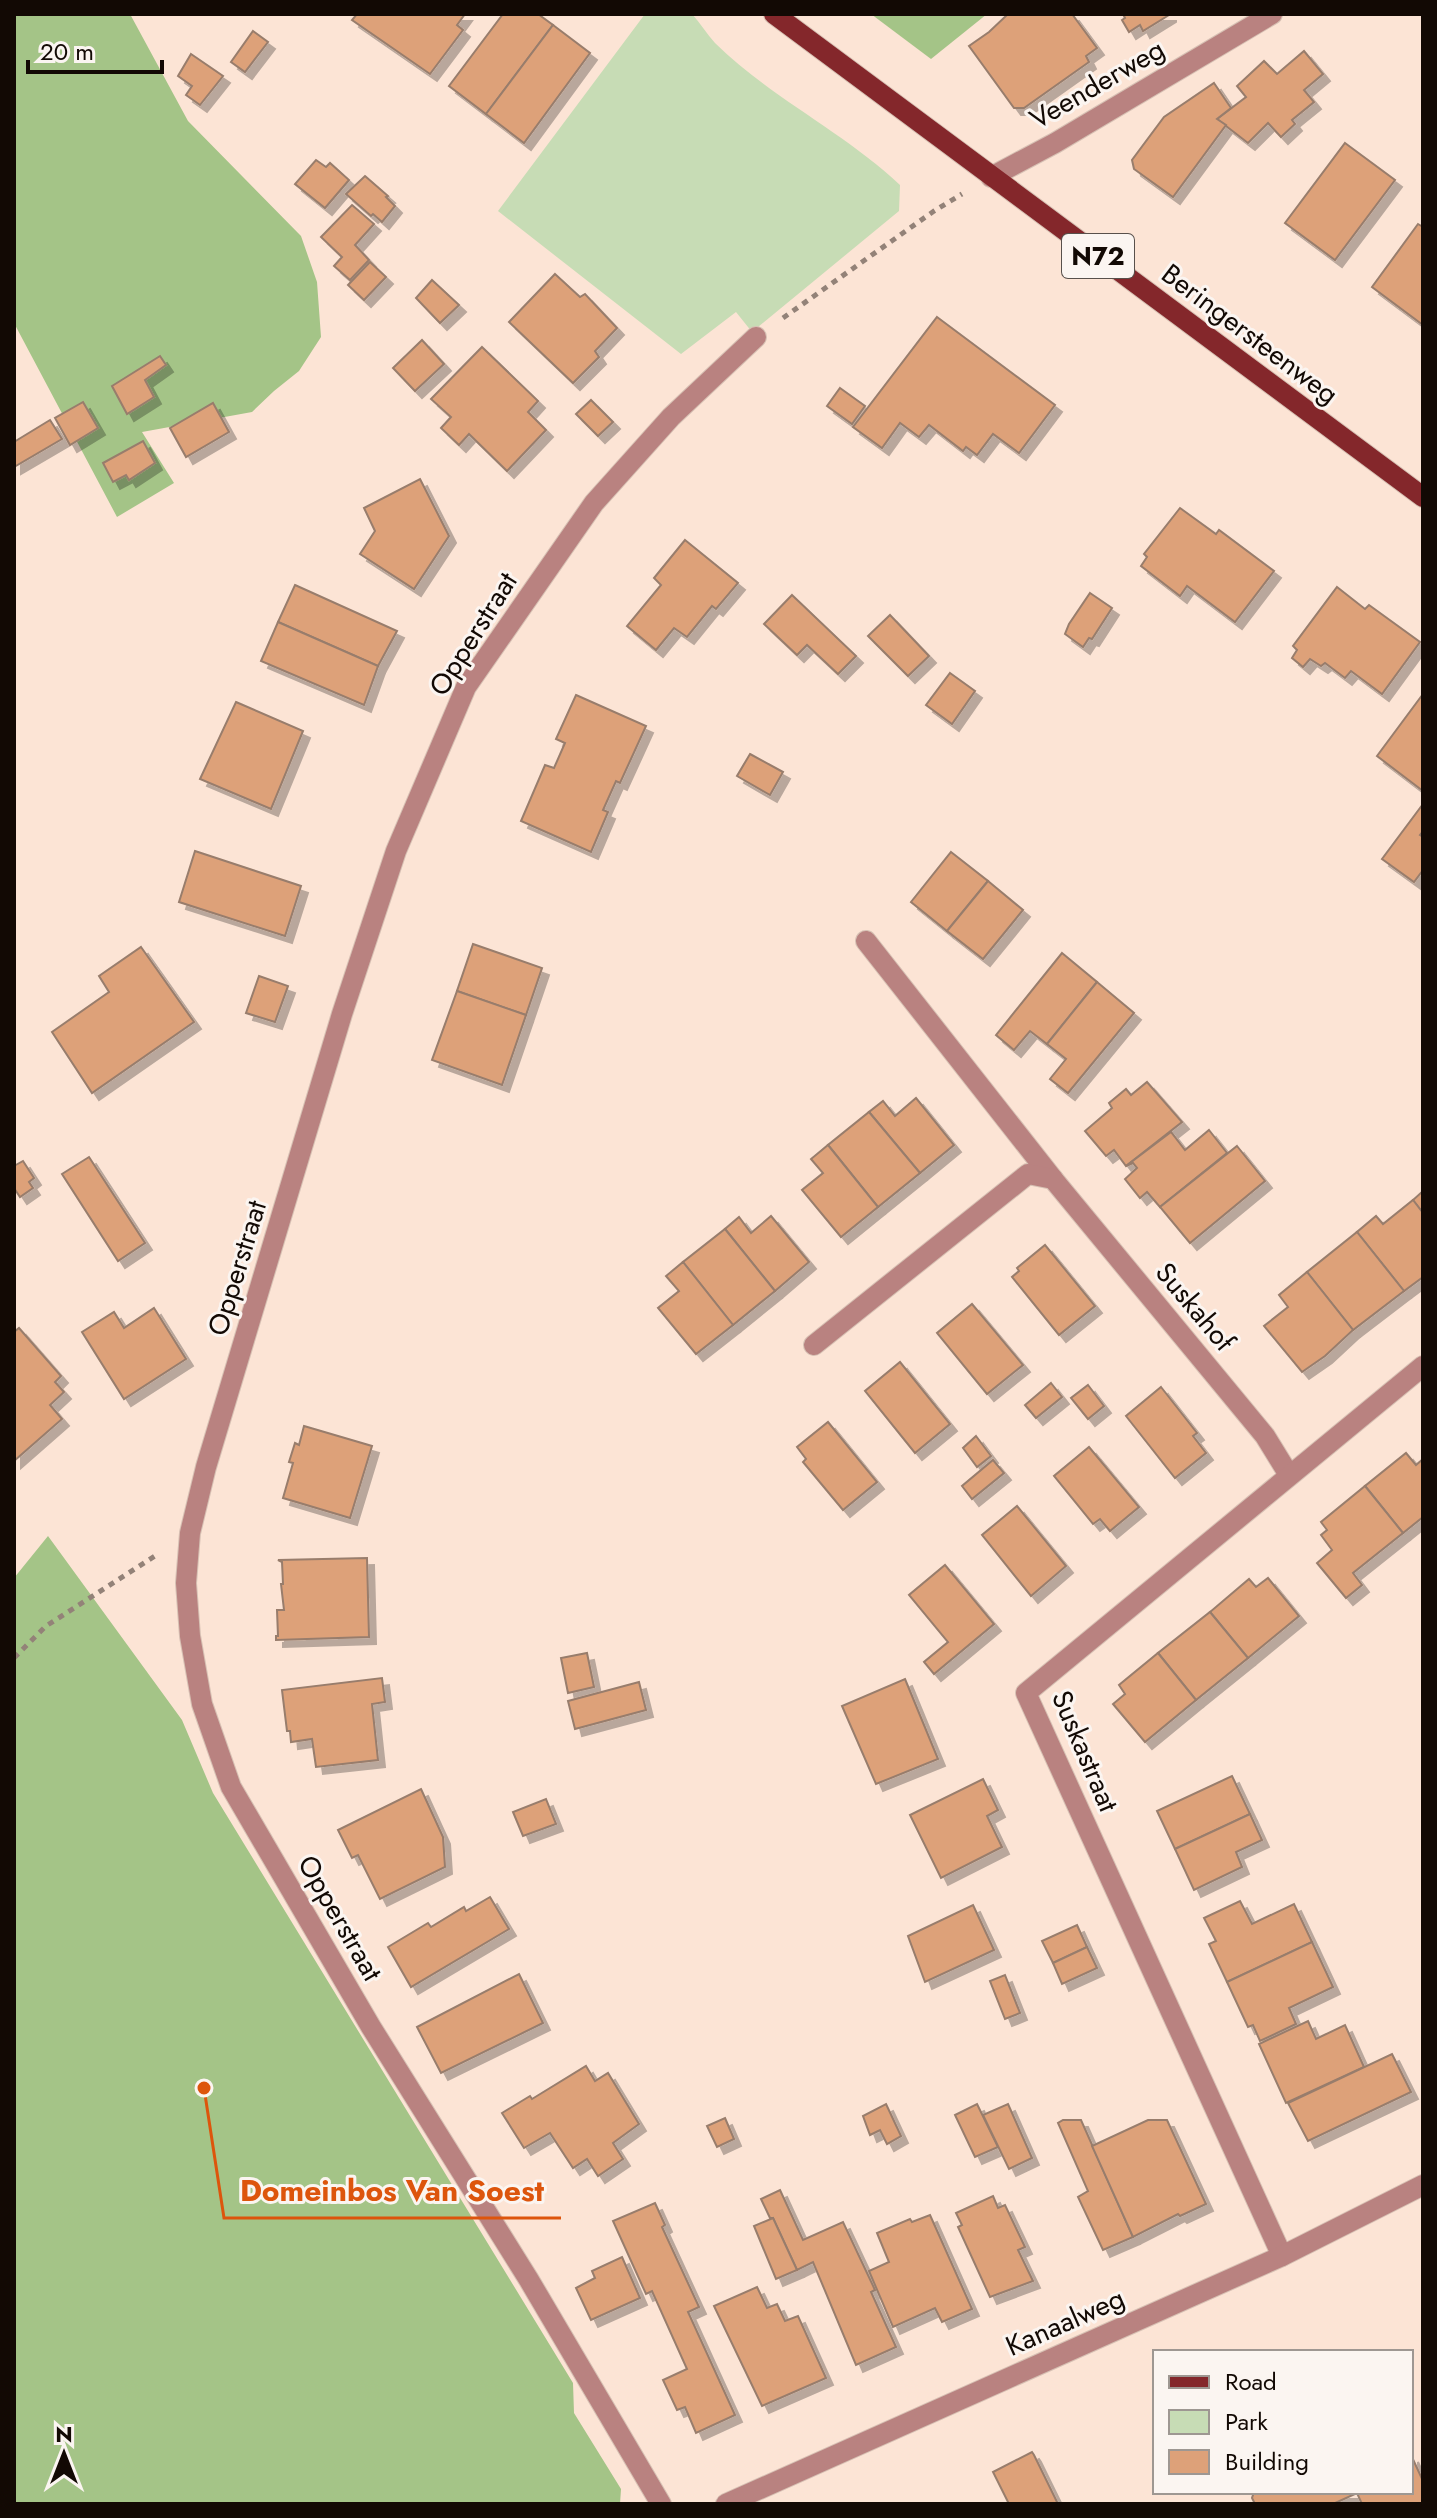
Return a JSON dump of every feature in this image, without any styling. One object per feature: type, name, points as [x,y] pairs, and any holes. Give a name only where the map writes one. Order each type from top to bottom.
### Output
[{"type":"main road","name":"Beringersteenweg","points":[[774,14],[1423,497]]},
{"type":"street","name":"Veenderweg","points":[[991,177],[1055,143],[1272,14]]},
{"type":"street","name":"Opperstraat","points":[[661,2504],[529,2280],[371,2027],[231,1787],[202,1704],[190,1636],[186,1583],[190,1533],[206,1467],[342,1014],[396,851],[466,687],[594,503],[671,417],[756,337]]},
{"type":"street","name":"Suskahof","points":[[866,941],[1053,1179],[1265,1436],[1289,1475]]},
{"type":"street","points":[[814,1345],[1028,1174],[1053,1179]]},
{"type":"street","name":"Suskastraat","points":[[1282,2256],[1026,1693],[1423,1366]]},
{"type":"street","name":"Kanaalweg","points":[[726,2504],[1282,2256],[1423,2185]]},
{"type":"path","points":[[756,337],[934,211],[991,177]]},
{"type":"path","points":[[14,1658],[46,1626],[190,1533]]},
{"type":"green space","points":[[14,14],[130,14],[188,121],[301,236],[317,282],[321,337],[299,371],[252,412],[142,432],[174,483],[117,517],[14,323]]},
{"type":"green space","points":[[645,14],[692,14],[715,43],[737,63],[855,148],[900,185],[899,211],[752,332],[736,312],[681,354],[498,211]]},
{"type":"green space","points":[[871,14],[987,14],[931,59]]},
{"type":"green space","points":[[48,1536],[182,1720],[213,1793],[573,2383],[574,2413],[621,2489],[620,2504],[14,2504],[14,1578]]},
{"type":"building","points":[[357,14],[465,14],[457,25],[463,30],[430,74],[352,20]]},
{"type":"building","points":[[503,14],[538,14],[553,25],[486,114],[449,86]]},
{"type":"building","points":[[1008,14],[1072,14],[1097,48],[1086,56],[1089,62],[1024,108],[1014,108],[969,46]]},
{"type":"building","points":[[1123,14],[1169,15],[1143,31],[1140,25],[1129,32],[1122,20],[1125,18]]},
{"type":"building","points":[[553,25],[590,53],[524,143],[486,114]]},
{"type":"building","points":[[253,31],[268,42],[245,72],[231,62]]},
{"type":"building","points":[[1304,51],[1323,74],[1304,90],[1314,102],[1292,120],[1295,124],[1281,137],[1268,123],[1248,143],[1217,119],[1246,97],[1237,86],[1264,61],[1277,74]]},
{"type":"building","points":[[191,54],[223,76],[200,105],[186,95],[192,86],[178,76]]},
{"type":"building","points":[[1214,83],[1231,108],[1217,119],[1226,125],[1173,197],[1134,169],[1132,160],[1164,117]]},
{"type":"building","points":[[1345,143],[1395,180],[1335,260],[1285,223]]},
{"type":"building","points":[[316,160],[326,167],[330,163],[349,180],[325,208],[295,184]]},
{"type":"building","points":[[365,176],[395,206],[382,222],[346,194]]},
{"type":"building","points":[[352,205],[374,224],[355,245],[369,260],[350,280],[334,266],[342,257],[321,237]]},
{"type":"building","points":[[1418,224],[1423,227],[1423,325],[1372,287]]},
{"type":"building","points":[[370,262],[386,277],[364,300],[348,285]]},
{"type":"building","points":[[555,274],[580,297],[585,294],[617,328],[595,351],[599,357],[573,383],[509,322]]},
{"type":"building","points":[[432,280],[459,305],[440,323],[416,298]]},
{"type":"building","points":[[937,317],[1055,405],[1019,453],[993,434],[977,455],[966,447],[963,451],[929,425],[919,437],[900,423],[882,448],[853,427]]},
{"type":"building","points":[[422,340],[444,364],[415,391],[393,368]]},
{"type":"building","points":[[482,347],[538,401],[528,412],[546,430],[507,471],[469,434],[459,445],[441,428],[451,417],[431,399]]},
{"type":"building","points":[[160,356],[166,365],[145,380],[154,397],[127,414],[112,386]]},
{"type":"building","points":[[840,388],[865,406],[852,424],[827,406]]},
{"type":"building","points":[[591,400],[613,422],[598,436],[576,414]]},
{"type":"building","points":[[83,402],[98,428],[70,445],[55,418]]},
{"type":"building","points":[[213,403],[229,432],[186,457],[170,428]]},
{"type":"building","points":[[50,420],[62,439],[14,467],[14,442]]},
{"type":"building","points":[[143,441],[155,463],[129,480],[126,475],[113,482],[103,463]]},
{"type":"building","points":[[420,479],[449,536],[414,589],[360,554],[375,531],[364,508]]},
{"type":"building","points":[[1180,508],[1216,534],[1219,530],[1274,571],[1235,622],[1187,586],[1180,596],[1141,566],[1147,557],[1144,554]]},
{"type":"building","points":[[685,540],[738,583],[716,609],[712,606],[687,637],[674,628],[656,650],[627,626],[661,585],[654,578]]},
{"type":"building","points":[[295,585],[397,631],[378,666],[278,622]]},
{"type":"building","points":[[1337,587],[1365,609],[1369,605],[1420,642],[1382,694],[1351,671],[1345,678],[1325,663],[1321,666],[1310,659],[1303,667],[1292,658],[1297,650],[1293,646]]},
{"type":"building","points":[[1090,593],[1112,608],[1092,639],[1089,638],[1083,647],[1065,634]]},
{"type":"building","points":[[792,595],[856,656],[838,674],[807,645],[797,655],[764,624]]},
{"type":"building","points":[[890,615],[929,656],[908,676],[868,636]]},
{"type":"building","points":[[278,622],[378,666],[364,705],[261,661]]},
{"type":"building","points":[[950,673],[975,691],[952,724],[926,705]]},
{"type":"building","points":[[1423,694],[1423,791],[1377,756]]},
{"type":"building","points":[[576,695],[646,726],[620,783],[616,781],[603,810],[608,812],[591,852],[521,821],[545,765],[554,768],[565,743],[556,739]]},
{"type":"building","points":[[236,702],[303,731],[271,809],[200,779]]},
{"type":"building","points":[[750,754],[783,772],[770,795],[737,776]]},
{"type":"building","points":[[1423,804],[1423,831],[1420,835],[1423,837],[1423,870],[1414,882],[1382,859]]},
{"type":"building","points":[[195,851],[301,886],[285,936],[179,902]]},
{"type":"building","points":[[951,852],[988,881],[947,931],[911,902]]},
{"type":"building","points":[[988,881],[1023,910],[983,959],[947,931]]},
{"type":"building","points":[[473,944],[542,968],[526,1015],[457,991]]},
{"type":"building","points":[[141,947],[194,1022],[92,1093],[52,1032],[109,992],[99,976]]},
{"type":"building","points":[[1062,953],[1097,982],[1047,1044],[1030,1031],[1014,1050],[996,1035]]},
{"type":"building","points":[[259,976],[288,986],[275,1022],[246,1013]]},
{"type":"building","points":[[1097,982],[1134,1013],[1068,1093],[1050,1079],[1066,1059],[1047,1044]]},
{"type":"building","points":[[457,991],[526,1015],[502,1085],[432,1060]]},
{"type":"building","points":[[1147,1082],[1182,1122],[1126,1166],[1114,1150],[1106,1156],[1085,1131],[1112,1108],[1109,1103],[1126,1089],[1131,1095]]},
{"type":"building","points":[[916,1098],[954,1145],[920,1173],[869,1112],[883,1101],[895,1116]]},
{"type":"building","points":[[869,1112],[920,1173],[878,1207],[828,1145]]},
{"type":"building","points":[[1209,1130],[1227,1153],[1160,1207],[1147,1192],[1140,1198],[1125,1179],[1137,1168],[1133,1163],[1126,1166],[1171,1132],[1185,1150]]},
{"type":"building","points":[[828,1145],[878,1207],[841,1237],[802,1190],[823,1173],[811,1159]]},
{"type":"building","points":[[1237,1146],[1265,1181],[1190,1243],[1160,1207]]},
{"type":"building","points":[[89,1157],[145,1243],[118,1261],[62,1174]]},
{"type":"building","points":[[23,1161],[34,1178],[29,1182],[33,1188],[20,1197],[14,1188],[14,1166]]},
{"type":"building","points":[[1423,1191],[1423,1213],[1413,1200]]},
{"type":"building","points":[[1413,1200],[1423,1213],[1423,1277],[1404,1291],[1357,1232],[1376,1216],[1383,1224]]},
{"type":"building","points":[[771,1216],[809,1262],[775,1291],[725,1229],[739,1217],[751,1233]]},
{"type":"building","points":[[725,1229],[775,1291],[733,1325],[683,1262]]},
{"type":"building","points":[[1357,1232],[1404,1291],[1353,1330],[1307,1272]]},
{"type":"building","points":[[1045,1245],[1095,1306],[1059,1335],[1012,1277],[1019,1271],[1017,1268]]},
{"type":"building","points":[[683,1262],[733,1325],[696,1354],[658,1308],[679,1291],[666,1276]]},
{"type":"building","points":[[1307,1272],[1353,1330],[1302,1372],[1264,1326],[1288,1307],[1279,1295]]},
{"type":"building","points":[[972,1304],[1023,1365],[987,1394],[937,1333]]},
{"type":"building","points":[[154,1308],[186,1359],[124,1399],[82,1332],[114,1312],[124,1328]]},
{"type":"building","points":[[19,1328],[61,1376],[55,1382],[64,1392],[50,1405],[62,1419],[14,1461],[14,1332]]},
{"type":"building","points":[[900,1362],[950,1424],[915,1453],[865,1391]]},
{"type":"building","points":[[1051,1383],[1062,1397],[1036,1418],[1025,1405]]},
{"type":"building","points":[[1088,1385],[1104,1406],[1088,1419],[1071,1398]]},
{"type":"building","points":[[1161,1387],[1197,1433],[1193,1436],[1206,1453],[1175,1478],[1126,1416]]},
{"type":"building","points":[[828,1422],[877,1482],[843,1510],[803,1462],[806,1459],[797,1447]]},
{"type":"building","points":[[304,1426],[372,1446],[350,1518],[283,1498],[293,1463],[289,1462],[295,1443],[299,1445]]},
{"type":"building","points":[[976,1436],[991,1456],[977,1467],[963,1448]]},
{"type":"building","points":[[1089,1447],[1139,1507],[1110,1531],[1100,1519],[1093,1524],[1054,1476]]},
{"type":"building","points":[[1406,1453],[1416,1465],[1423,1459],[1423,1517],[1403,1533],[1365,1486]]},
{"type":"building","points":[[993,1460],[1004,1473],[972,1499],[962,1486]]},
{"type":"building","points":[[1365,1486],[1403,1533],[1353,1573],[1362,1585],[1346,1598],[1317,1563],[1332,1550],[1321,1535],[1327,1530],[1321,1522]]},
{"type":"building","points":[[1017,1506],[1066,1566],[1031,1596],[982,1535]]},
{"type":"building","points":[[367,1558],[369,1637],[276,1640],[277,1610],[284,1610],[282,1562],[278,1560]]},
{"type":"building","points":[[945,1565],[994,1624],[934,1674],[924,1662],[948,1642],[909,1595]]},
{"type":"building","points":[[1268,1578],[1299,1616],[1248,1658],[1210,1612],[1249,1579],[1256,1587]]},
{"type":"building","points":[[1210,1612],[1248,1658],[1196,1700],[1158,1653]]},
{"type":"building","points":[[587,1653],[594,1687],[568,1693],[561,1658]]},
{"type":"building","points":[[1158,1653],[1196,1700],[1145,1742],[1113,1704],[1125,1694],[1119,1685]]},
{"type":"building","points":[[382,1678],[385,1702],[372,1704],[378,1760],[316,1767],[312,1739],[291,1742],[282,1690]]},
{"type":"building","points":[[905,1679],[938,1759],[876,1784],[842,1706]]},
{"type":"building","points":[[639,1682],[646,1710],[575,1729],[568,1701]]},
{"type":"building","points":[[1232,1776],[1250,1814],[1175,1849],[1157,1811]]},
{"type":"building","points":[[983,1779],[998,1810],[987,1816],[1002,1847],[941,1878],[910,1815]]},
{"type":"building","points":[[421,1789],[443,1837],[445,1867],[380,1899],[358,1855],[352,1858],[338,1830]]},
{"type":"building","points":[[546,1799],[556,1824],[523,1836],[513,1812]]},
{"type":"building","points":[[1250,1814],[1262,1840],[1236,1852],[1242,1867],[1194,1890],[1175,1849]]},
{"type":"building","points":[[490,1897],[509,1929],[411,1987],[388,1947],[428,1923],[431,1927],[464,1907],[466,1911]]},
{"type":"building","points":[[1240,1901],[1252,1924],[1294,1904],[1312,1942],[1227,1982],[1209,1944],[1216,1941],[1204,1918]]},
{"type":"building","points":[[973,1905],[994,1950],[925,1982],[908,1936]]},
{"type":"building","points":[[1077,1925],[1087,1947],[1053,1963],[1042,1941]]},
{"type":"building","points":[[1312,1942],[1333,1987],[1289,2008],[1296,2024],[1260,2041],[1253,2025],[1248,2027],[1227,1982]]},
{"type":"building","points":[[1087,1947],[1097,1968],[1062,1984],[1053,1963]]},
{"type":"building","points":[[519,1974],[543,2023],[441,2073],[417,2027]]},
{"type":"building","points":[[1005,1975],[1020,2013],[1005,2019],[990,1981]]},
{"type":"building","points":[[1308,2021],[1316,2039],[1345,2025],[1364,2067],[1286,2103],[1259,2044]]},
{"type":"building","points":[[1392,2054],[1411,2092],[1308,2141],[1288,2103]]},
{"type":"building","points":[[586,2066],[595,2081],[608,2073],[639,2124],[613,2143],[623,2159],[598,2176],[587,2159],[573,2168],[550,2133],[524,2148],[502,2113],[530,2096],[532,2099]]},
{"type":"building","points":[[886,2104],[901,2136],[887,2144],[880,2130],[870,2135],[863,2116]]},
{"type":"building","points":[[977,2104],[998,2147],[975,2157],[955,2115]]},
{"type":"building","points":[[1008,2104],[1032,2158],[1009,2169],[983,2115]]},
{"type":"building","points":[[725,2118],[734,2139],[717,2147],[707,2126]]},
{"type":"building","points":[[1081,2120],[1133,2237],[1103,2250],[1078,2197],[1088,2191],[1058,2123]]},
{"type":"building","points":[[1148,2120],[1167,2120],[1206,2204],[1180,2216],[1178,2214],[1133,2237],[1092,2146]]},
{"type":"building","points":[[780,2190],[803,2240],[843,2222],[875,2290],[871,2292],[896,2347],[856,2365],[813,2262],[797,2270],[761,2199]]},
{"type":"building","points":[[993,2196],[998,2208],[1005,2205],[1025,2247],[1018,2250],[1033,2281],[990,2297],[958,2227],[962,2225],[956,2213]]},
{"type":"building","points":[[655,2203],[665,2225],[662,2227],[699,2307],[688,2312],[735,2415],[696,2433],[685,2407],[677,2410],[663,2380],[687,2369],[652,2291],[646,2294],[613,2221]]},
{"type":"building","points":[[930,2215],[972,2309],[942,2322],[935,2308],[893,2327],[869,2271],[889,2262],[877,2233],[910,2219],[912,2222]]},
{"type":"building","points":[[773,2218],[797,2270],[776,2279],[754,2226]]},
{"type":"building","points":[[622,2257],[640,2298],[591,2320],[576,2288],[595,2278],[592,2271]]},
{"type":"building","points":[[757,2287],[767,2308],[777,2304],[785,2321],[798,2316],[826,2378],[762,2406],[714,2306]]},
{"type":"building","points":[[1032,2452],[1058,2504],[1009,2504],[993,2472]]},
{"type":"building","points":[[1413,2459],[1423,2481],[1423,2504],[1362,2504],[1357,2494],[1413,2494]]},
{"type":"building","points":[[1253,2494],[1355,2494],[1333,2504],[1255,2504]]},
{"type":"place","name":"Domeinbos Van Soest","points":[[204,2088]]}]
